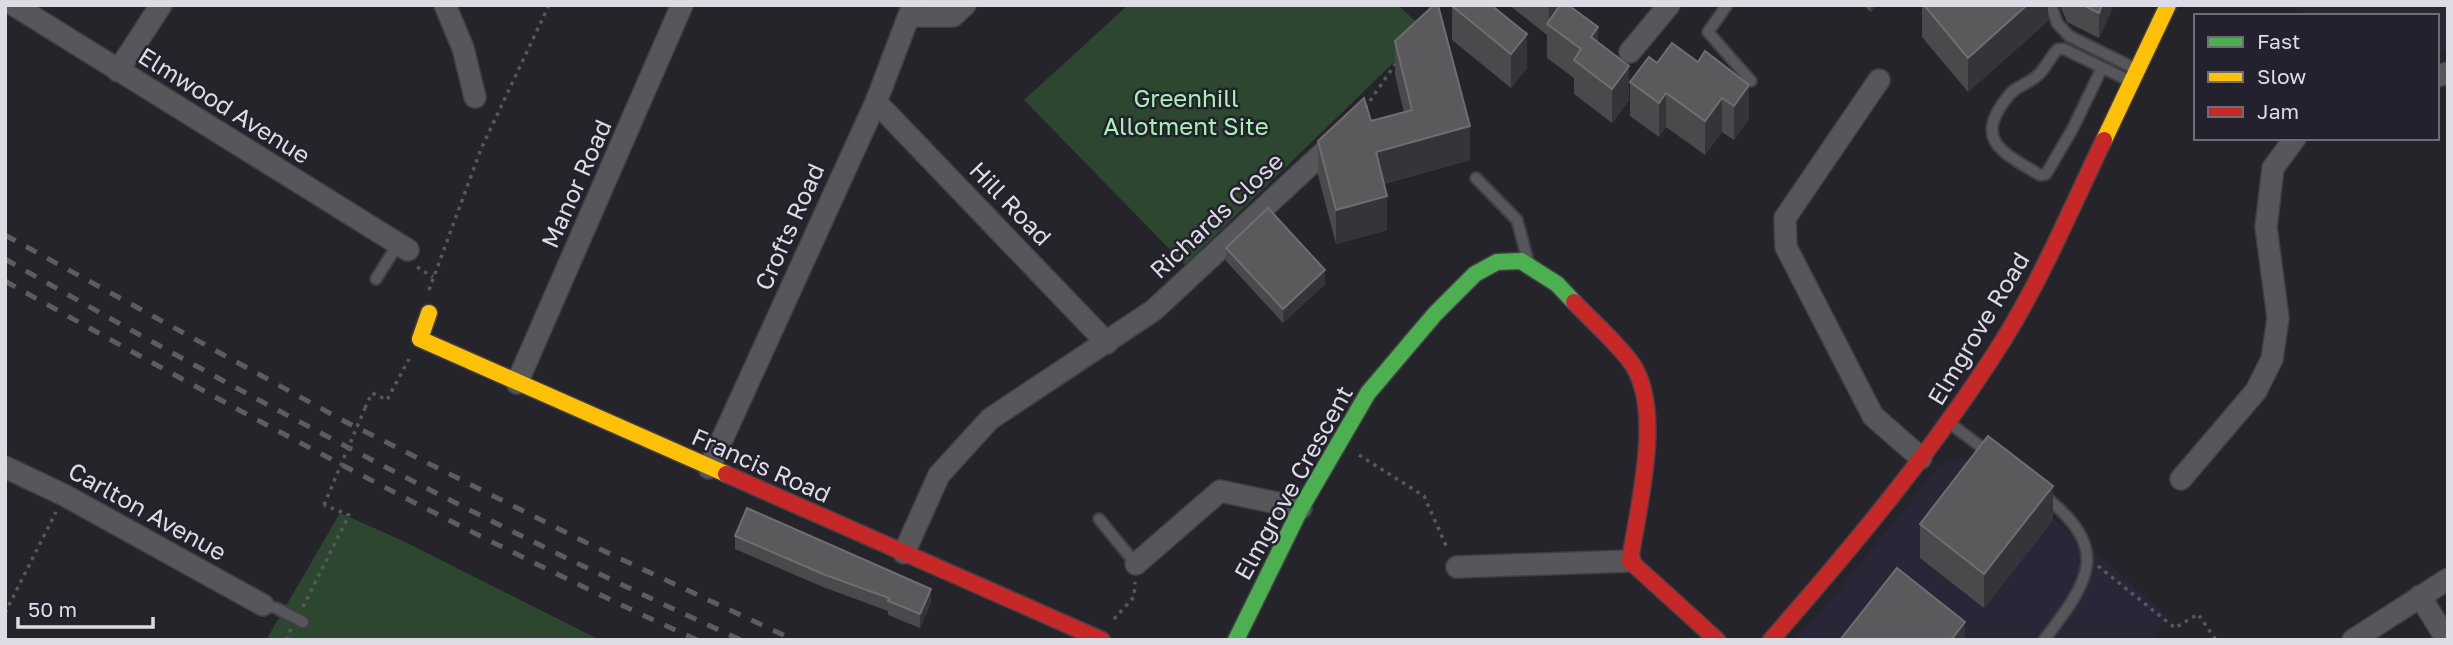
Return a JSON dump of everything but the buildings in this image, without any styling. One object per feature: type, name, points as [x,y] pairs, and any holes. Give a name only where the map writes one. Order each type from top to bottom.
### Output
[{"type":"street","name":"Elmwood Avenue","points":[[15,5],[403,247]]},
{"type":"street","points":[[118,71],[161,5]]},
{"type":"street","points":[[444,5],[463,48],[475,97]]},
{"type":"street","name":"Manor Road","points":[[517,383],[682,5]]},
{"type":"street","points":[[912,11],[953,16],[965,5]]},
{"type":"street","points":[[1630,52],[1668,5]]},
{"type":"street","name":"Elmgrove Road","points":[[1771,640],[1871,524],[1949,423],[2012,325],[2136,76],[2168,5]]},
{"type":"street","name":"Crofts Road","points":[[709,468],[876,102],[912,11]]},
{"type":"street","points":[[1879,80],[1785,218],[1786,247],[1873,416],[1921,458]]},
{"type":"street","name":"Hill Road","points":[[876,102],[1107,343]]},
{"type":"street","name":"Richards Close","points":[[904,553],[939,475],[990,419],[1154,310],[1357,121]]},
{"type":"street","points":[[2181,479],[2256,391],[2272,359],[2278,318],[2266,227],[2273,168],[2294,140]]},
{"type":"street","name":"Elmgrove Crescent","points":[[1236,640],[1301,508],[1368,393],[1435,314],[1475,275],[1497,262],[1521,261],[1557,284],[1631,362],[1646,391],[1649,425],[1630,561]]},
{"type":"street","points":[[420,339],[429,313]]},
{"type":"street","name":"Francis Road","points":[[420,339],[1095,636]]},
{"type":"street","name":"Carlton Avenue","points":[[5,467],[64,495],[263,605]]},
{"type":"street","points":[[1136,564],[1220,491],[1301,508]]},
{"type":"street","points":[[1457,567],[1630,561],[1717,640]]},
{"type":"street","points":[[2353,640],[2448,579]]},
{"type":"street","points":[[2420,596],[2447,640]]},
{"type":"lane","points":[[1727,5],[1708,32],[1751,81]]},
{"type":"lane","points":[[2051,5],[2057,23],[2068,36],[2136,76]]},
{"type":"lane","points":[[2102,68],[2072,130],[2046,174],[2040,175],[2000,151],[1992,134],[1992,125],[2011,93],[2039,75],[2058,49],[2102,68],[2136,76]]},
{"type":"lane","points":[[1476,178],[1517,220],[1530,267]]},
{"type":"lane","points":[[376,279],[403,247]]},
{"type":"lane","points":[[1949,423],[2005,465]]},
{"type":"lane","points":[[2036,489],[2079,528],[2089,558],[2078,596],[2045,640]]},
{"type":"lane","points":[[1099,519],[1136,564]]},
{"type":"lane","points":[[263,605],[276,608],[300,620]]},
{"type":"path","points":[[433,277],[481,149],[548,5]]},
{"type":"path","points":[[1357,121],[1392,66],[1402,58]]},
{"type":"path","points":[[300,620],[349,515],[324,505],[365,408],[372,393],[387,400],[420,339]]},
{"type":"path","points":[[1338,442],[1424,496],[1457,567]]},
{"type":"path","points":[[5,613],[64,495]]},
{"type":"path","points":[[2089,558],[2175,628],[2198,614],[2216,640]]},
{"type":"path","points":[[1111,622],[1134,597],[1136,564]]},
{"type":"shaded area","points":[[2299,5],[2448,5],[2448,51],[2439,54],[2439,14],[2305,14]]},
{"type":"shaded area","points":[[1962,458],[1987,465],[2103,559],[2167,616],[2153,640],[1794,640],[1818,616],[1940,465]]},
{"type":"green space","name":"Greenhill Allotment Site","points":[[1128,5],[1398,5],[1426,31],[1185,265],[1024,100]]},
{"type":"green space","points":[[340,513],[401,540],[600,640],[266,640]]},
{"type":"railway","points":[[5,235],[344,421],[591,545],[794,640]]},
{"type":"railway","points":[[5,259],[368,458],[553,552],[741,640]]},
{"type":"railway","points":[[5,281],[347,468],[521,556],[697,640]]},
{"type":"traffic: fast","points":[[1236,640],[1301,508],[1368,393],[1435,314],[1475,274],[1497,262],[1521,261],[1557,284],[1574,302]]},
{"type":"traffic: slow","points":[[2104,140],[2168,5]]},
{"type":"traffic: slow","points":[[429,313],[420,339],[726,474]]},
{"type":"traffic: jam","points":[[1771,640],[1894,494],[1978,379],[2032,291],[2104,140]]},
{"type":"traffic: jam","points":[[1574,302],[1630,361],[1640,381],[1646,404],[1646,458],[1630,561],[1717,640]]},
{"type":"traffic: jam","points":[[726,474],[1102,640]]}]
